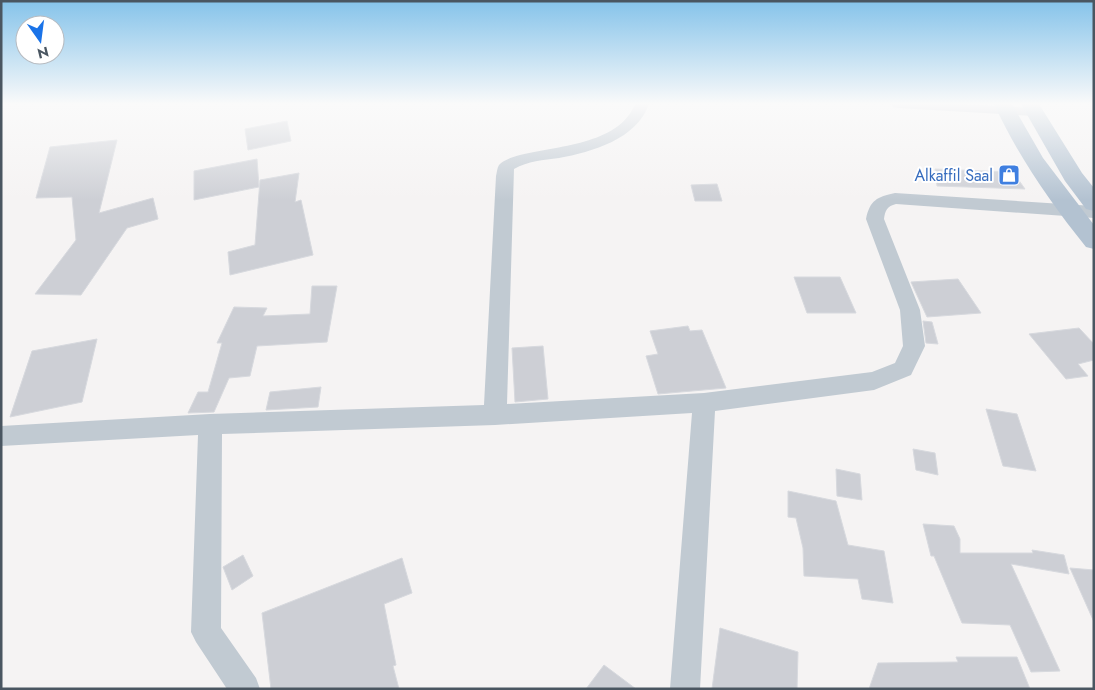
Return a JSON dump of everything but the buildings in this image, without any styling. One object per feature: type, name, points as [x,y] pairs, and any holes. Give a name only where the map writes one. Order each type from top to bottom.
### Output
[{"type":"main road","points":[[1019,136],[1069,211],[1094,241]]},
{"type":"main road","points":[[1049,136],[1073,176],[1094,204]]},
{"type":"street","points":[[495,415],[504,176],[506,167],[515,161],[569,151],[607,136]]},
{"type":"street","points":[[1,436],[210,424],[495,415],[704,403],[874,382],[903,369],[914,346],[910,310],[875,219],[877,208],[885,201],[895,198],[1094,212]]},
{"type":"street","points":[[685,689],[704,403]]},
{"type":"street","points":[[210,424],[206,632],[245,689]]},
{"type":"place","name":"Alkaffil Saal","points":[[1009,175]]}]
